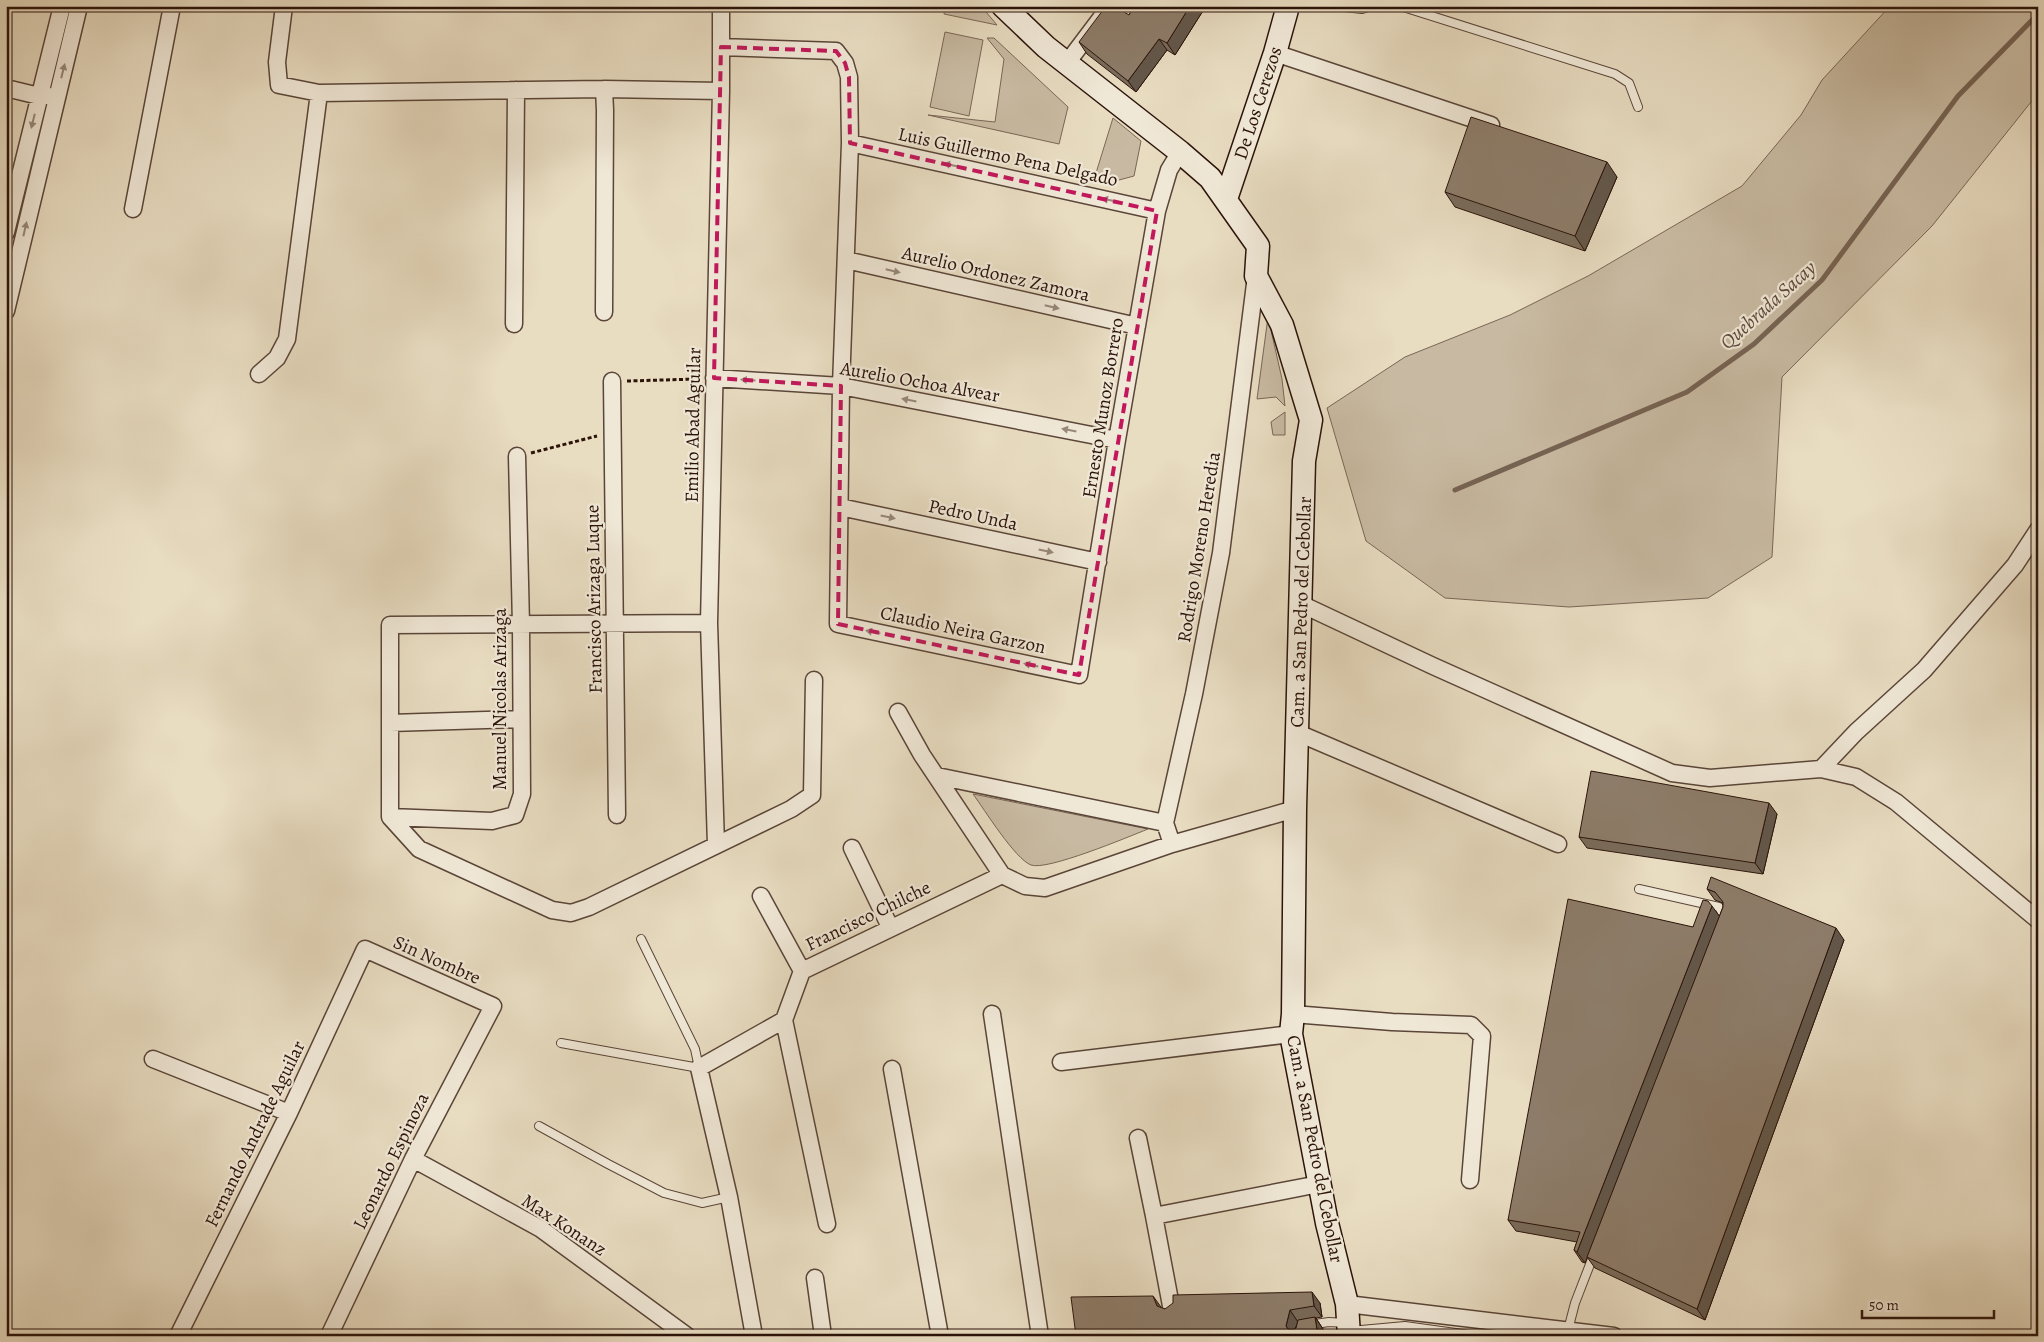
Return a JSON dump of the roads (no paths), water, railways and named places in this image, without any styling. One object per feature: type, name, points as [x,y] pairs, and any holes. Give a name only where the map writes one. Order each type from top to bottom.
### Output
[{"type":"street","points":[[6,232],[62,6]]},
{"type":"street","points":[[6,311],[79,6]]},
{"type":"street","points":[[133,209],[172,6]]},
{"type":"street","points":[[284,6],[277,62],[279,86],[319,93],[604,89],[721,91]]},
{"type":"street","name":"Emilio Abad Aguilar","points":[[716,845],[709,624],[721,91],[721,6]]},
{"type":"street","points":[[1003,6],[1046,47],[1180,152],[1210,178],[1258,246],[1256,276]]},
{"type":"street","points":[[1067,63],[1110,6]]},
{"type":"street","name":"De Los Cerezos","points":[[1226,199],[1275,53],[1288,6]]},
{"type":"street","points":[[721,47],[836,51],[845,63],[849,77],[850,143],[841,386],[840,507]]},
{"type":"street","points":[[1275,53],[1507,130]]},
{"type":"street","points":[[6,88],[39,96],[56,96]]},
{"type":"street","points":[[604,89],[604,312]]},
{"type":"street","points":[[514,324],[516,90]]},
{"type":"street","points":[[259,374],[277,358],[286,339],[319,93]]},
{"type":"street","name":"Luis Guillermo Pena Delgado","points":[[850,143],[1157,211]]},
{"type":"street","name":"Ernesto Munoz Borrero","points":[[1079,675],[1136,326],[1157,211],[1169,170],[1180,152]]},
{"type":"street","name":"Aurelio Ordonez Zamora","points":[[846,260],[1136,326]]},
{"type":"street","name":"Cam. a San Pedro del Cebollar","points":[[1256,276],[1282,325],[1311,420],[1304,461],[1295,809],[1292,1024],[1319,1184],[1348,1323]]},
{"type":"street","name":"Rodrigo Moreno Heredia","points":[[1166,822],[1194,694],[1221,553],[1256,276]]},
{"type":"street","name":"Aurelio Ochoa Alvear","points":[[714,378],[841,386],[1117,440]]},
{"type":"street","name":"Francisco Arizaga Luque","points":[[612,381],[617,816]]},
{"type":"street","name":"Manuel Nicolas Arizaga","points":[[390,817],[492,821],[515,815],[522,794],[517,456]]},
{"type":"street","name":"Pedro Unda","points":[[840,507],[1098,562]]},
{"type":"street","name":"Claudio Neira Garzon","points":[[840,507],[838,624],[1079,675]]},
{"type":"street","points":[[1821,768],[1856,732],[1924,670],[2015,566],[2038,530]]},
{"type":"street","points":[[1301,604],[1442,670],[1672,773],[1710,778],[1821,768],[1856,776],[1896,802],[2038,920]]},
{"type":"street","points":[[709,624],[390,625],[390,817],[419,849],[552,910],[571,913],[589,907],[791,809],[812,796],[814,680]]},
{"type":"street","points":[[898,712],[937,776],[1002,875],[1025,886],[1045,888],[1172,844],[1295,809]]},
{"type":"street","points":[[390,723],[521,719]]},
{"type":"street","points":[[1298,733],[1558,844]]},
{"type":"street","points":[[937,776],[1166,822],[1172,844]]},
{"type":"street","points":[[852,848],[890,927]]},
{"type":"street","name":"Francisco Chilche","points":[[784,1020],[802,971],[890,927],[1002,875]]},
{"type":"street","points":[[762,896],[802,971]]},
{"type":"street","name":"Sin Nombre","points":[[365,949],[493,1006]]},
{"type":"street","name":"Fernando Andrade Aguilar","points":[[178,1336],[289,1113],[365,949]]},
{"type":"street","name":"Leonardo Espinoza","points":[[329,1336],[412,1160],[493,1006]]},
{"type":"street","points":[[992,1014],[1040,1336]]},
{"type":"street","points":[[754,1336],[729,1197],[699,1068],[784,1020],[827,1224]]},
{"type":"street","points":[[1061,1062],[1292,1024],[1392,1022],[1471,1025],[1482,1036],[1470,1180]]},
{"type":"street","points":[[153,1059],[289,1113]]},
{"type":"street","points":[[892,1070],[940,1336]]},
{"type":"street","points":[[1138,1138],[1172,1311]]},
{"type":"street","name":"Max Konanz","points":[[412,1160],[541,1229],[687,1336]]},
{"type":"street","points":[[1154,1216],[1319,1184]]},
{"type":"street","points":[[815,1278],[823,1336]]},
{"type":"street","points":[[1348,1323],[1568,1330],[1614,1336]]},
{"type":"lane","points":[[1336,6],[1362,9],[1370,6]]},
{"type":"lane","points":[[1400,6],[1615,74],[1629,83],[1638,107]]},
{"type":"lane","points":[[1639,889],[1719,907],[1726,916],[1722,926]]},
{"type":"lane","points":[[561,1043],[699,1068],[695,1049],[641,939]]},
{"type":"lane","points":[[539,1126],[664,1192],[702,1203],[729,1197]]},
{"type":"lane","points":[[1568,1330],[1575,1302],[1597,1247]]},
{"type":"lane","points":[[1299,1336],[1302,1326],[1330,1322],[1405,1326],[1477,1336]]},
{"type":"waterway","name":"Quebrada Sacay","points":[[1455,490],[1687,392],[1754,344],[1822,280],[1958,96],[2038,14]]}]
